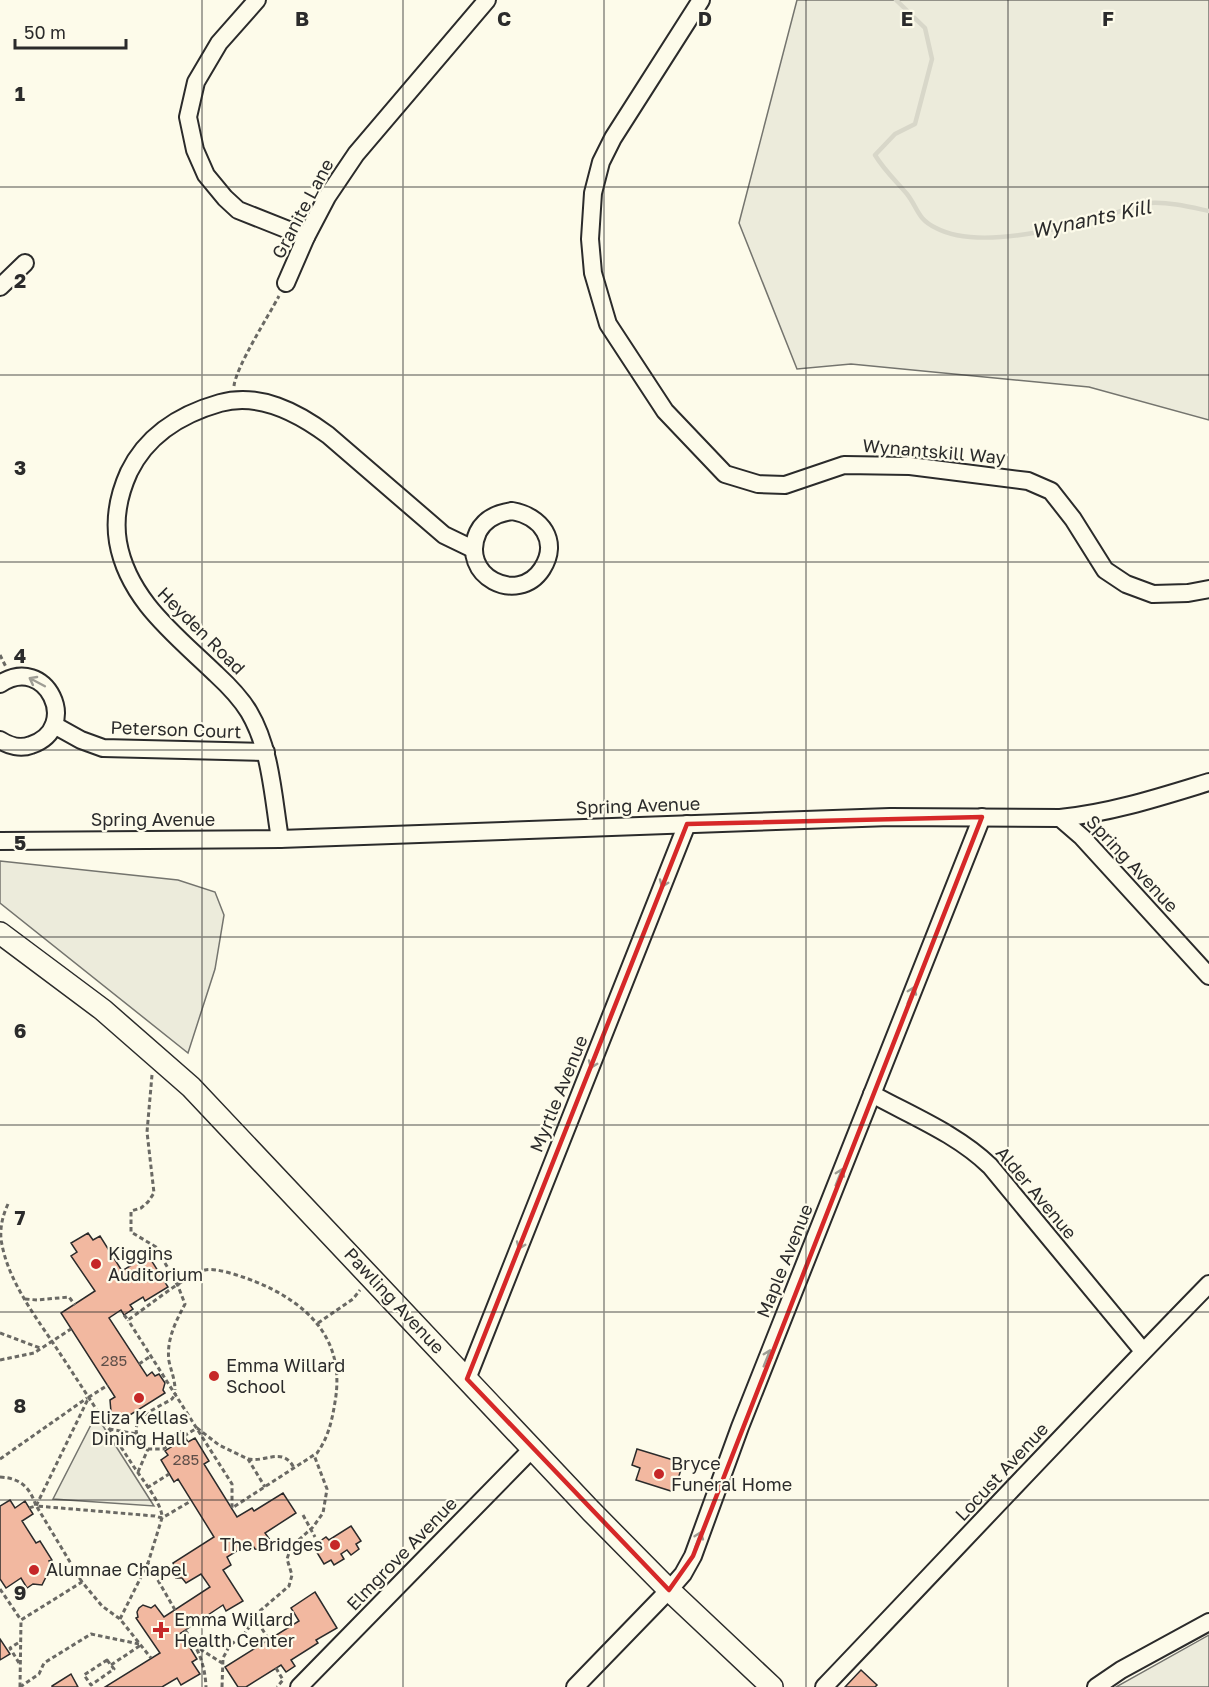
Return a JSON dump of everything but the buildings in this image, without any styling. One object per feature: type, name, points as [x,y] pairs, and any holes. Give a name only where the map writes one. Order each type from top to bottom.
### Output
[{"type":"main road","name":"Pawling Avenue","points":[[0,933],[103,1010],[191,1087],[532,1449],[669,1590],[772,1687]]},
{"type":"street","points":[[257,0],[219,43],[196,82],[188,117],[195,150],[206,175],[225,198],[238,210],[306,237]]},
{"type":"street","name":"Granite Lane","points":[[286,283],[327,197],[356,154],[487,0]]},
{"type":"street","name":"Wynantskill Way","points":[[701,0],[613,138],[601,162],[593,193],[590,239],[593,273],[608,324],[666,411],[725,474],[758,484],[785,485],[844,465],[910,466],[1028,481],[1051,491],[1105,570],[1126,584],[1153,594],[1188,593],[1209,589]]},
{"type":"street","points":[[0,287],[25,263]]},
{"type":"street","name":"Heyden Road","points":[[280,839],[266,752],[250,714],[239,697],[156,615],[140,596],[128,575],[120,551],[116,527],[118,504],[137,455],[155,436],[178,420],[209,406],[232,400],[262,402],[291,411],[308,420],[444,535],[473,549]]},
{"type":"street","points":[[512,511],[524,513],[535,519],[543,528],[548,539],[549,551],[546,563],[539,574],[523,583],[504,585],[493,581],[483,573],[473,549],[481,527],[489,518],[512,511]]},
{"type":"street","points":[[0,684],[12,678],[34,679],[51,693],[56,703],[57,714],[48,735],[38,743],[26,747],[14,746],[0,740]]},
{"type":"street","name":"Peterson Court","points":[[54,725],[81,740],[103,748],[266,752]]},
{"type":"street","points":[[1060,818],[1085,815],[1136,803],[1209,782]]},
{"type":"street","name":"Spring Avenue","points":[[0,841],[280,839],[890,817],[1060,818],[1082,837],[1207,971]]},
{"type":"street","name":"Maple Avenue","points":[[575,1687],[669,1590],[683,1574],[693,1556],[740,1427],[982,817]]},
{"type":"street","name":"Myrtle Avenue","points":[[467,1379],[687,824]]},
{"type":"street","name":"Alder Avenue","points":[[872,1094],[975,1151],[990,1166],[1143,1351]]},
{"type":"street","name":"Locust Avenue","points":[[824,1687],[1209,1284]]},
{"type":"street","name":"Elmgrove Avenue","points":[[299,1687],[532,1449]]},
{"type":"street","points":[[1096,1687],[1121,1670],[1209,1622]]},
{"type":"path","name":"Granite Lane","points":[[232,400],[234,380],[286,283]]},
{"type":"path","points":[[156,1054],[147,1132],[154,1192],[141,1208],[131,1211],[130,1225],[131,1232],[156,1247],[178,1286],[185,1304],[170,1339],[169,1359],[175,1393],[172,1399],[139,1419],[136,1426],[141,1443],[148,1449],[163,1449],[173,1443]]},
{"type":"path","points":[[8,1204],[1,1220],[1,1238],[6,1260],[25,1299],[163,1512],[148,1563],[120,1619]]},
{"type":"path","points":[[124,1315],[232,1484],[232,1508],[314,1455],[325,1443],[333,1419],[337,1392],[337,1371],[333,1351],[318,1323],[288,1297],[247,1278],[206,1270],[128,1320]]},
{"type":"path","points":[[25,1299],[69,1297],[75,1305]]},
{"type":"path","points":[[318,1323],[354,1299]]},
{"type":"path","points":[[0,1360],[34,1353],[71,1329]]},
{"type":"path","points":[[0,1333],[41,1348]]},
{"type":"path","points":[[139,1364],[151,1356]]},
{"type":"path","points":[[0,1460],[108,1385]]},
{"type":"path","points":[[36,1506],[89,1397]]},
{"type":"path","points":[[184,1436],[197,1428]]},
{"type":"path","points":[[197,1428],[219,1445],[248,1460],[265,1487]]},
{"type":"path","points":[[109,1429],[137,1434]]},
{"type":"path","points":[[137,1473],[148,1449]]},
{"type":"path","points":[[248,1460],[266,1459],[274,1455],[289,1460],[294,1468]]},
{"type":"path","points":[[222,1687],[223,1658],[230,1645],[242,1637],[254,1616],[289,1586],[292,1575],[287,1559],[291,1547],[310,1529],[322,1513],[327,1490],[314,1455]]},
{"type":"path","points":[[147,1488],[170,1474]]},
{"type":"path","points":[[0,1477],[19,1480],[32,1495],[36,1506],[82,1582],[102,1606],[120,1619],[152,1658]]},
{"type":"path","points":[[29,1508],[36,1506],[162,1518],[191,1501]]},
{"type":"path","points":[[303,1515],[315,1537]]},
{"type":"path","points":[[148,1563],[175,1610]]},
{"type":"path","points":[[21,1620],[82,1582]]},
{"type":"path","points":[[0,1589],[21,1620],[20,1687]]},
{"type":"path","points":[[254,1616],[269,1640]]},
{"type":"path","points":[[185,1630],[198,1648],[205,1671],[206,1687]]},
{"type":"path","points":[[20,1687],[39,1674],[45,1663],[91,1634],[141,1645]]},
{"type":"path","points":[[20,1664],[10,1648],[21,1641]]},
{"type":"path","points":[[111,1665],[141,1645]]},
{"type":"path","points":[[198,1648],[223,1663]]},
{"type":"path","points":[[107,1660],[111,1665],[114,1670],[91,1685],[84,1675],[107,1660]]},
{"type":"path","points":[[276,1668],[283,1680],[277,1687]]},
{"type":"highlighted area","points":[[982,817],[693,1556],[669,1590],[467,1379],[687,824]]},
{"type":"shaded area","points":[[797,0],[1209,0],[1209,420],[1089,387],[851,364],[797,369],[739,223]]},
{"type":"shaded area","points":[[0,861],[178,880],[215,892],[224,915],[215,969],[188,1053],[0,903]]},
{"type":"shaded area","points":[[96,1415],[154,1506],[53,1499]]},
{"type":"shaded area","points":[[1209,1635],[1209,1687],[1116,1687]]},
{"type":"waterway","name":"Wynants Kill","points":[[896,0],[925,28],[932,59],[915,124],[895,134],[875,155],[907,194],[921,217],[930,225],[953,234],[995,237],[1064,227],[1150,203],[1172,204],[1209,211]]},
{"type":"place","name":"Kiggins Auditorium","points":[[96,1264]]},
{"type":"place","name":"Emma Willard School","points":[[214,1376]]},
{"type":"place","name":"Eliza Kellas Dining Hall","points":[[139,1398]]},
{"type":"place","name":"Bryce Funeral Home","points":[[659,1474]]},
{"type":"place","name":"The Bridges","points":[[335,1545]]},
{"type":"place","name":"Alumnae Chapel","points":[[34,1570]]},
{"type":"place","name":"Emma Willard Health Center","points":[[161,1630]]}]
